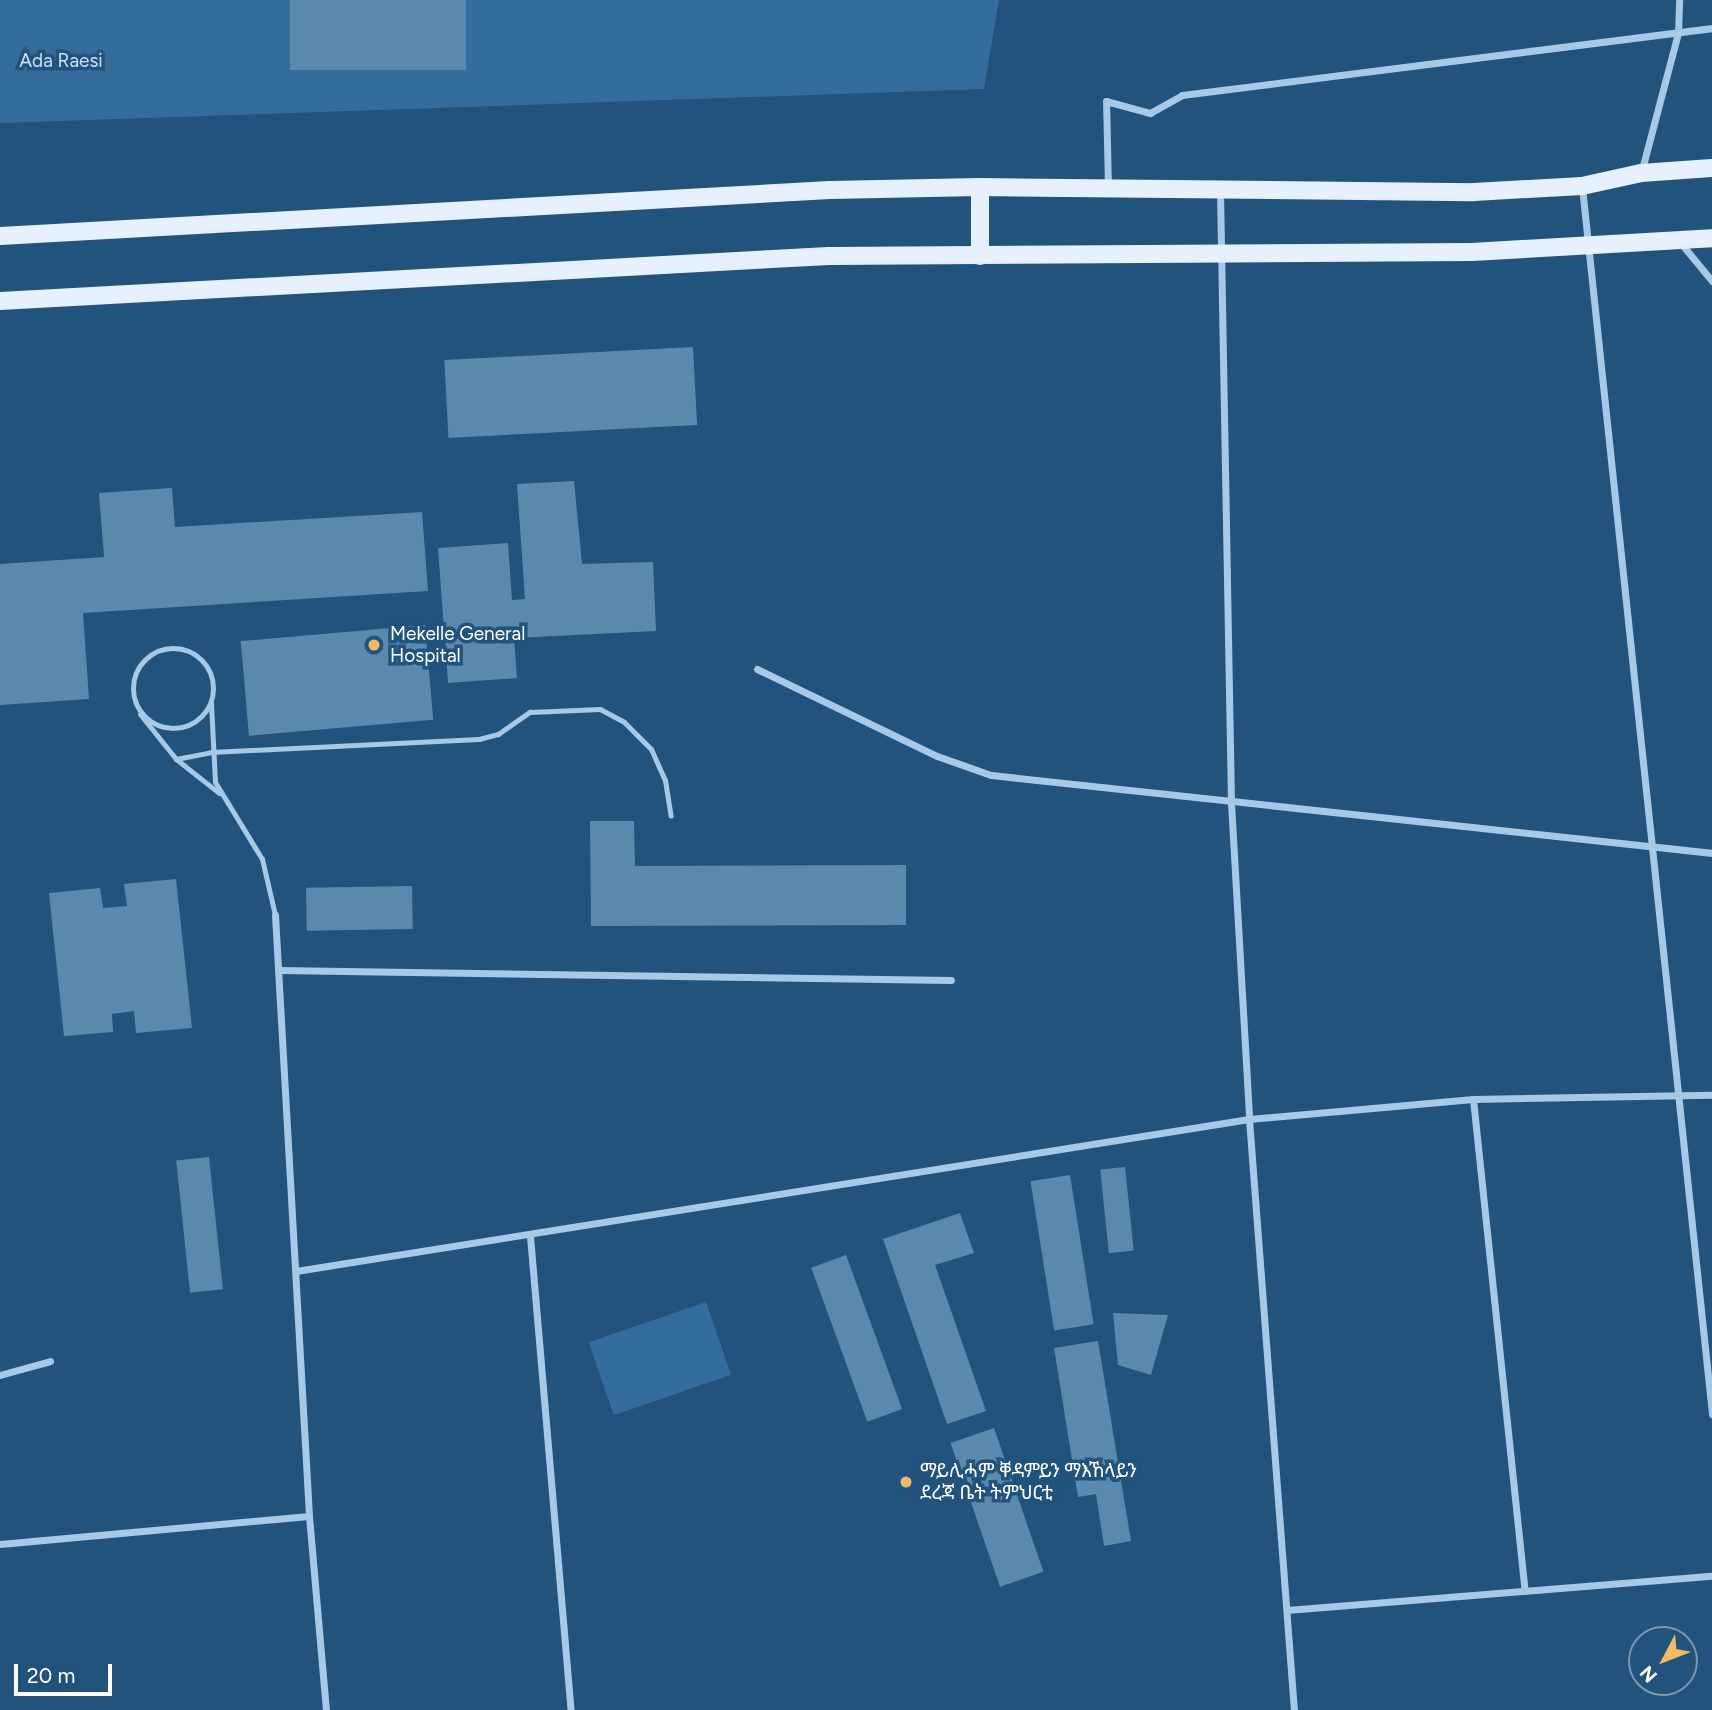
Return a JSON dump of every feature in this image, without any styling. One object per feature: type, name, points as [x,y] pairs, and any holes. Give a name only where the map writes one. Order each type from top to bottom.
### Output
[{"type":"main road","points":[[0,236],[830,190],[980,187],[1420,192],[1582,186],[1641,173],[1712,168]]},
{"type":"main road","points":[[980,187],[981,256]]},
{"type":"main road","points":[[0,301],[829,256],[1223,254],[1592,247],[1712,238]]},
{"type":"street","points":[[1641,173],[1678,33],[1679,0]]},
{"type":"street","points":[[1108,188],[1106,101],[1150,113],[1182,95],[1712,28]]},
{"type":"street","points":[[1582,186],[1592,247],[1712,1415]]},
{"type":"street","points":[[1220,191],[1231,803],[1249,1119],[1294,1710]]},
{"type":"street","points":[[1679,241],[1712,281]]},
{"type":"street","points":[[757,669],[937,756],[991,775],[1712,853]]},
{"type":"street","points":[[275,915],[309,1516],[326,1710]]},
{"type":"street","points":[[278,970],[951,980]]},
{"type":"street","points":[[296,1271],[530,1236],[1249,1119],[1473,1099],[1678,1092],[1712,1095]]},
{"type":"street","points":[[1473,1099],[1525,1590]]},
{"type":"street","points":[[530,1236],[571,1710]]},
{"type":"street","points":[[0,1375],[50,1361]]},
{"type":"street","points":[[0,1544],[309,1516]]},
{"type":"street","points":[[1287,1610],[1712,1576]]},
{"type":"lane","points":[[221,795],[211,752],[211,672],[188,650],[173,648],[144,660],[136,673],[136,704],[150,731],[176,759],[221,795],[255,842],[268,875],[275,915]]},
{"type":"lane","points":[[136,704],[145,717],[174,729],[190,726],[211,704]]},
{"type":"lane","points":[[176,759],[211,752],[479,739],[498,734],[530,712],[600,709],[624,722],[651,749],[665,780],[671,816]]},
{"type":"green space","name":"Ada Raesi","points":[[0,0],[999,0],[984,89],[0,123]]},
{"type":"green space","points":[[706,1302],[731,1375],[614,1415],[589,1342]]},
{"type":"building","points":[[290,0],[466,0],[466,70],[290,70]]},
{"type":"building","points":[[693,347],[697,425],[448,438],[444,360]]},
{"type":"building","points":[[574,481],[582,564],[653,562],[656,631],[514,638],[517,678],[448,683],[438,548],[508,543],[512,600],[525,599],[517,484]]},
{"type":"building","points":[[172,488],[175,527],[422,512],[428,591],[83,613],[89,699],[0,705],[0,564],[104,557],[99,493]]},
{"type":"building","points":[[425,625],[433,720],[249,736],[241,641]]},
{"type":"building","points":[[590,821],[634,821],[635,866],[906,865],[906,925],[591,926]]},
{"type":"building","points":[[176,879],[192,1028],[136,1033],[134,1011],[112,1014],[113,1032],[64,1036],[49,893],[100,888],[103,908],[127,906],[124,884]]},
{"type":"building","points":[[412,886],[413,929],[307,931],[306,888]]},
{"type":"building","points":[[209,1157],[223,1289],[190,1293],[176,1160]]},
{"type":"building","points":[[1125,1167],[1134,1251],[1109,1253],[1100,1170]]},
{"type":"building","points":[[1070,1175],[1094,1324],[1054,1330],[1030,1181]]},
{"type":"building","points":[[960,1213],[974,1253],[935,1265],[986,1411],[947,1424],[883,1239]]},
{"type":"building","points":[[846,1255],[902,1409],[867,1422],[811,1268]]},
{"type":"building","points":[[1113,1313],[1168,1315],[1151,1375],[1118,1365]]},
{"type":"building","points":[[1098,1341],[1131,1541],[1104,1546],[1096,1494],[1078,1497],[1054,1348]]},
{"type":"building","points":[[994,1428],[1043,1572],[1000,1587],[951,1443]]},
{"type":"place","name":"Mekelle General Hospital","points":[[374,645]]},
{"type":"place","name":"ማይሊሓም ቐዳምይን ማእኸላይን ደረጃ ቤት ትምህርቲ","points":[[906,1482]]}]
